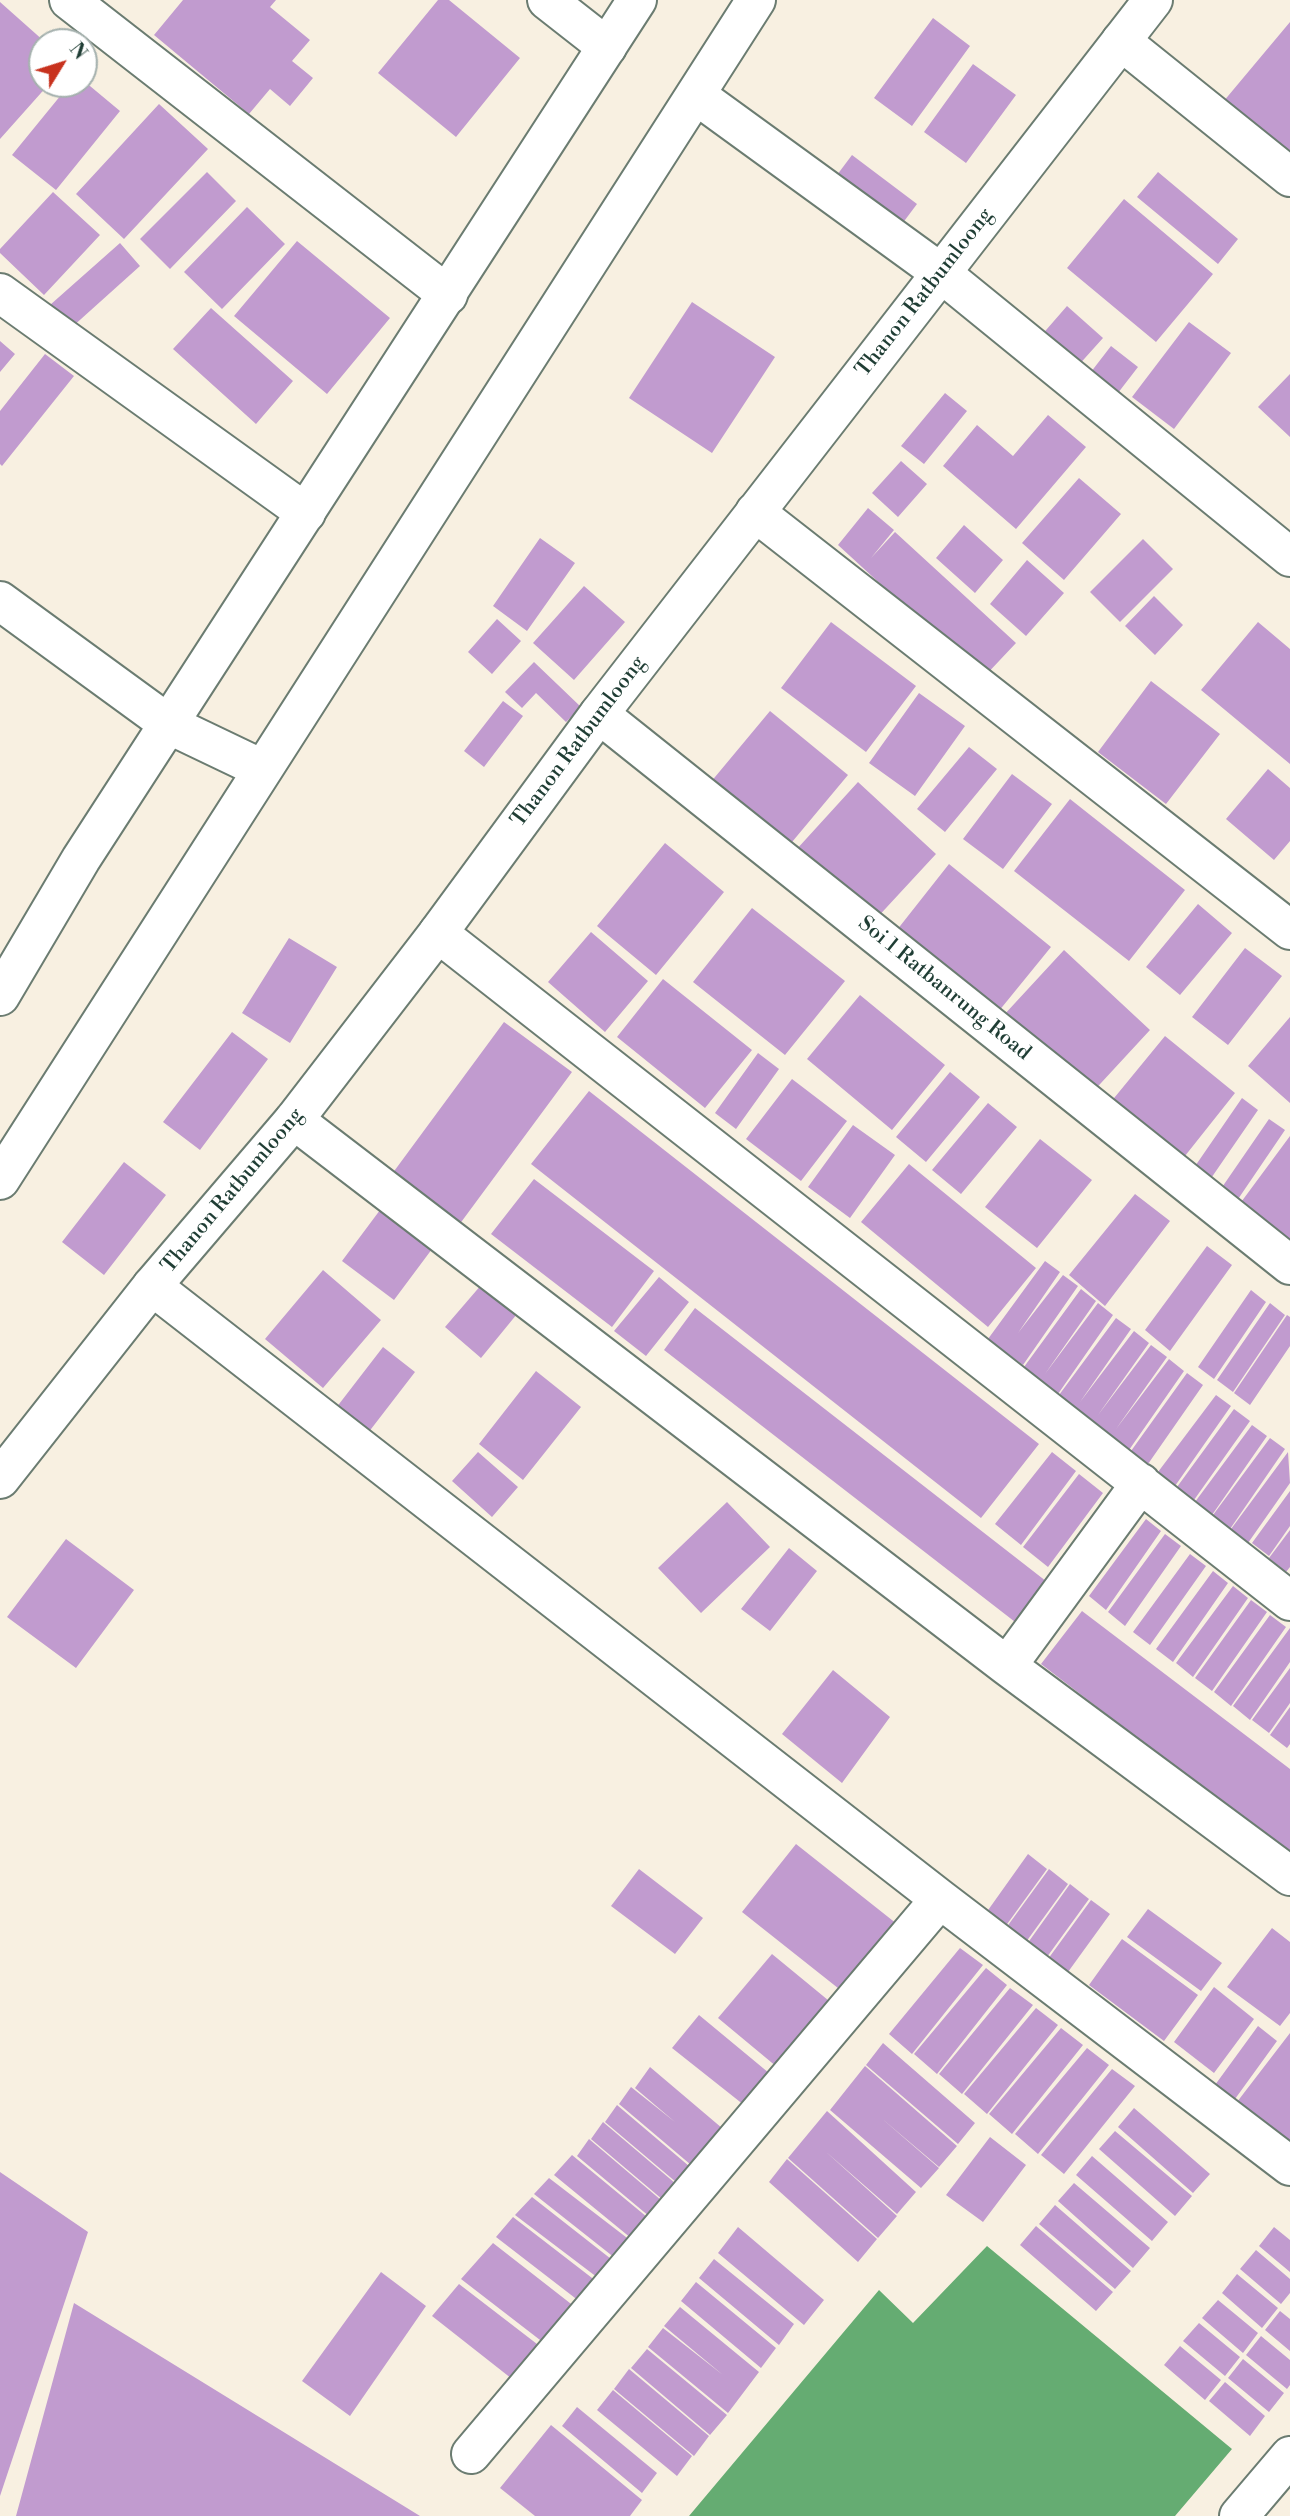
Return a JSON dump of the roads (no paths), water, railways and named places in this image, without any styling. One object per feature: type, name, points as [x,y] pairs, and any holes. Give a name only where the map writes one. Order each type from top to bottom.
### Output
[{"type":"street","points":[[69,0],[448,295]]},
{"type":"street","points":[[547,0],[607,47]]},
{"type":"street","points":[[0,996],[81,859],[637,0]]},
{"type":"street","points":[[0,1180],[756,0]]},
{"type":"street","name":"Thanon Ratbumloong","points":[[0,1479],[152,1286],[294,1120],[438,933],[598,714],[1153,0]]},
{"type":"street","points":[[1121,41],[1290,177]]},
{"type":"street","points":[[696,95],[941,273],[1290,557]]},
{"type":"street","points":[[0,293],[306,513]]},
{"type":"street","points":[[755,512],[1290,930]]},
{"type":"street","points":[[0,601],[170,725],[262,769]]},
{"type":"street","name":"Soi 1 Ratbanrung Road","points":[[598,714],[1290,1265]]},
{"type":"street","points":[[438,933],[1290,1601]]},
{"type":"street","points":[[294,1120],[1007,1666],[1290,1876]]},
{"type":"street","points":[[152,1286],[940,1899],[1290,2166]]},
{"type":"street","points":[[1007,1666],[1141,1483]]},
{"type":"street","points":[[471,2454],[940,1899]]},
{"type":"street","points":[[1239,2516],[1290,2456]]}]
